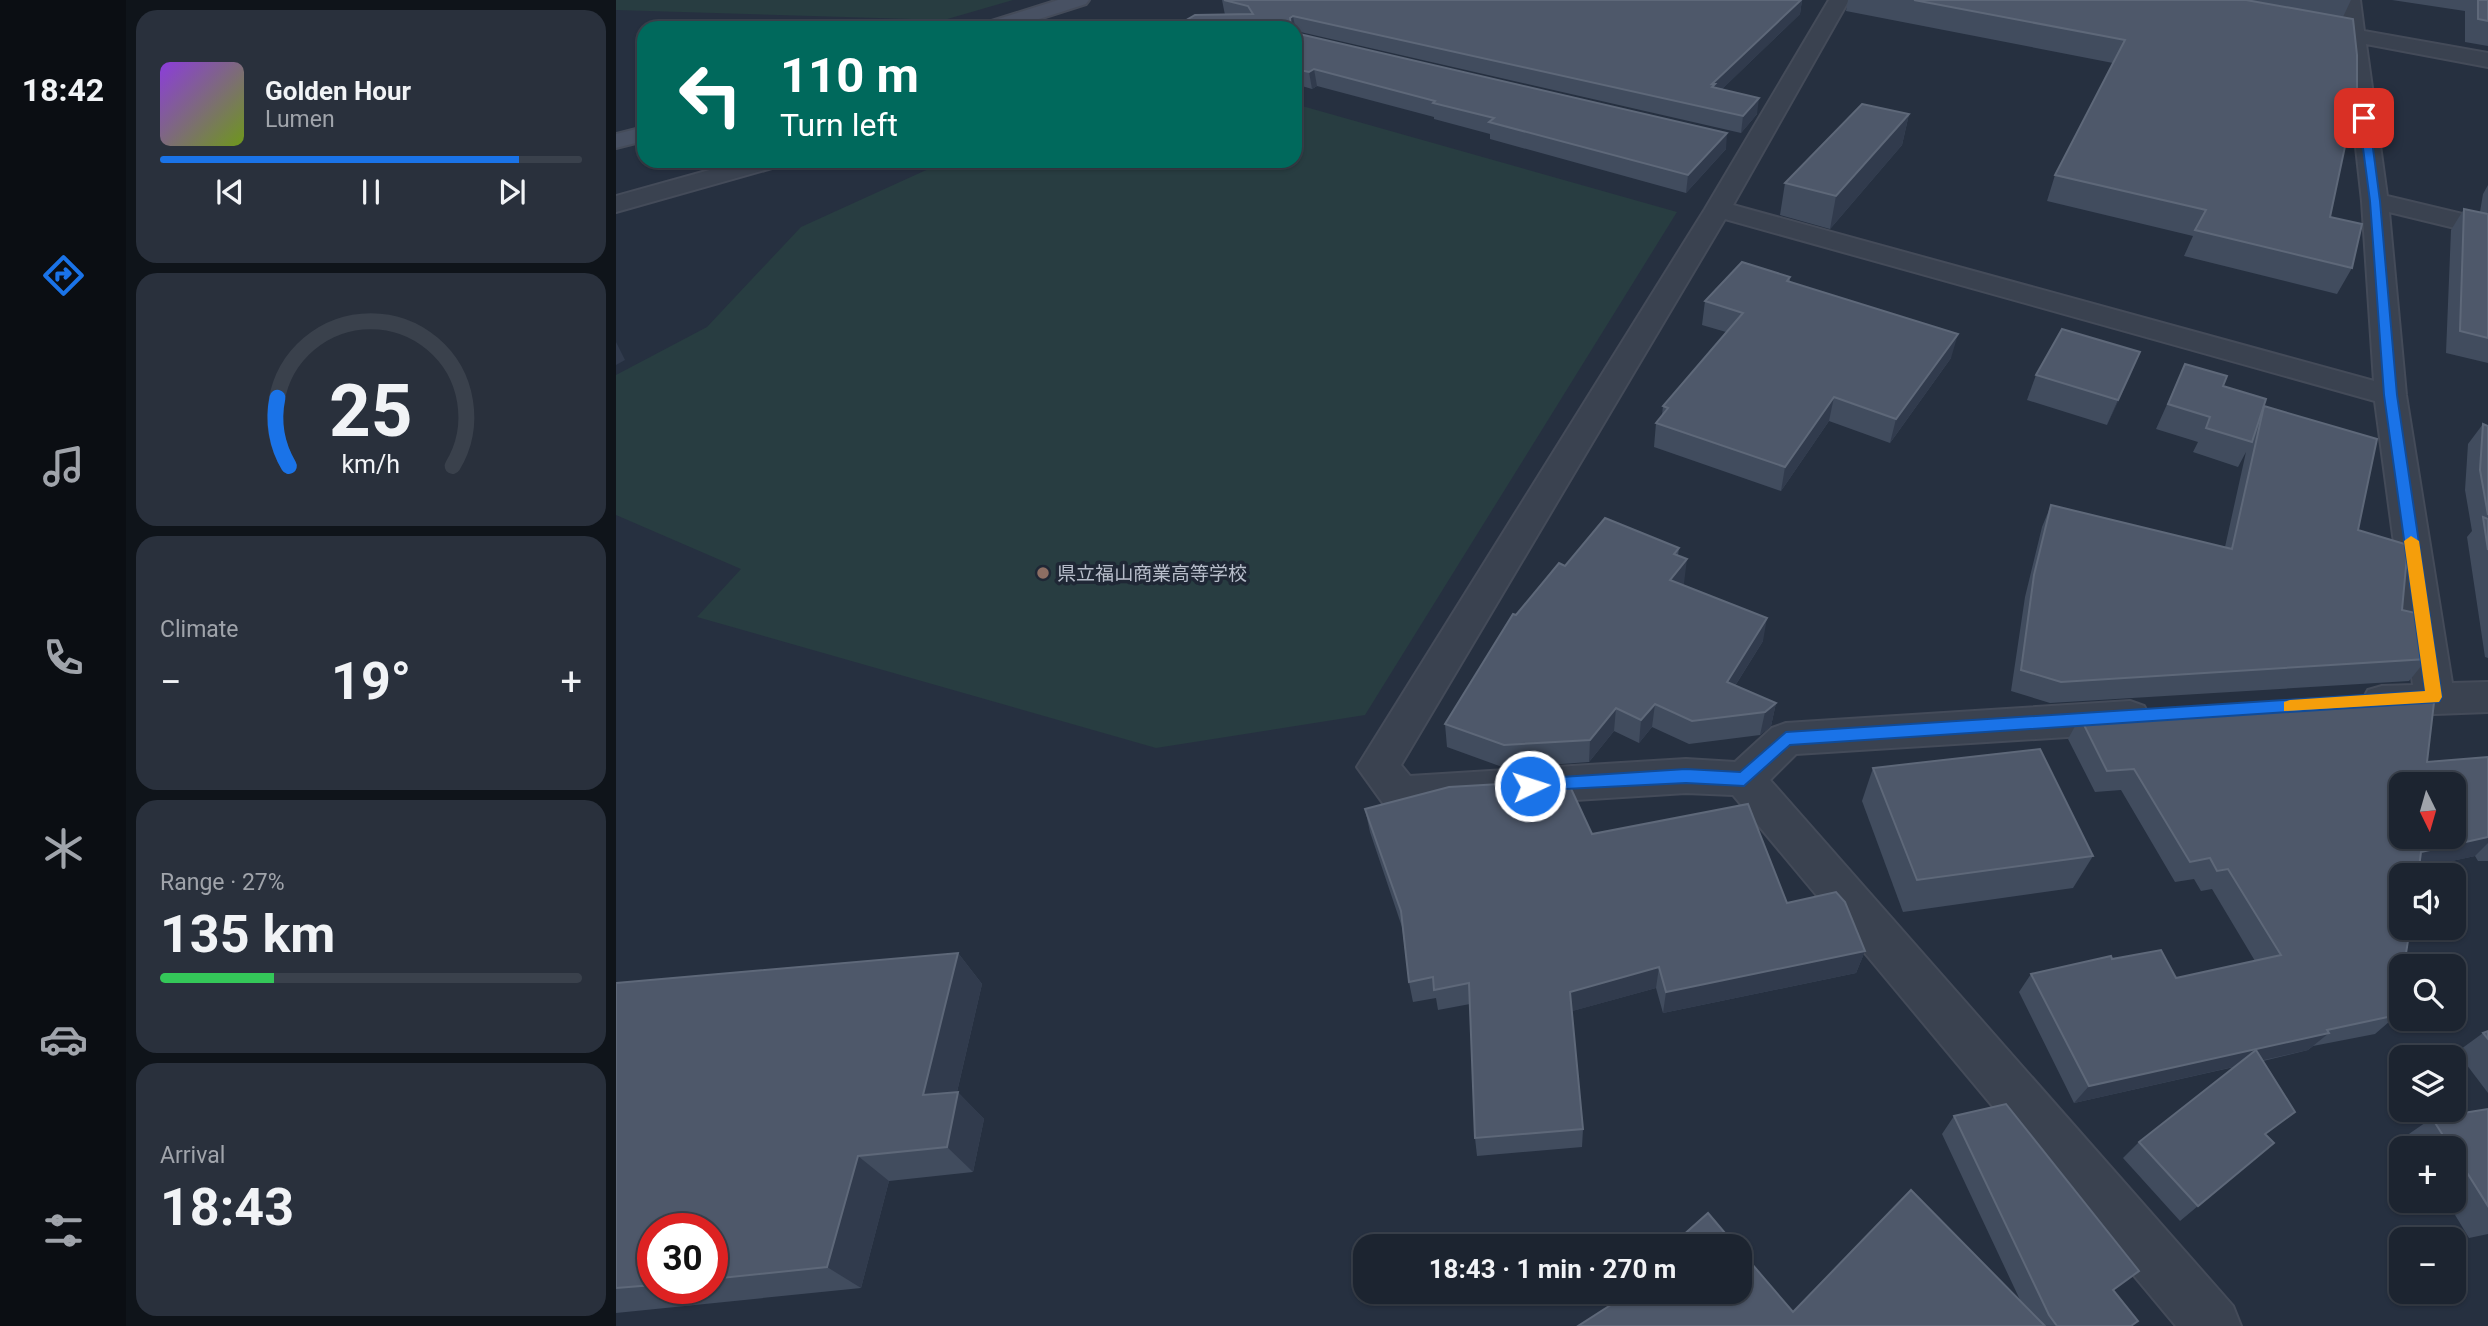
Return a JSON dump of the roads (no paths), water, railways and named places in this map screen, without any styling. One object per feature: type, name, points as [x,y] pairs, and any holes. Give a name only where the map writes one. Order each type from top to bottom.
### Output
[{"type":"street","points":[[1012,21],[1079,0]]},
{"type":"street","points":[[2350,0],[2352,35],[2375,201],[2390,395],[2434,697]]},
{"type":"street","points":[[1827,6],[1742,143],[1718,209],[1378,767],[1400,794],[1686,776],[1744,779],[2213,1326]]},
{"type":"street","points":[[2314,28],[2488,60]]},
{"type":"street","points":[[616,141],[637,136]]},
{"type":"street","points":[[616,204],[746,168]]},
{"type":"street","points":[[2375,201],[2488,228]]},
{"type":"street","points":[[1718,209],[2390,395]]},
{"type":"street","points":[[2351,703],[2434,697],[2488,697]]},
{"type":"street","points":[[1744,779],[1786,739],[2172,714]]},
{"type":"place","name":"県立福山商業高等学校","points":[[1043,573]]}]
